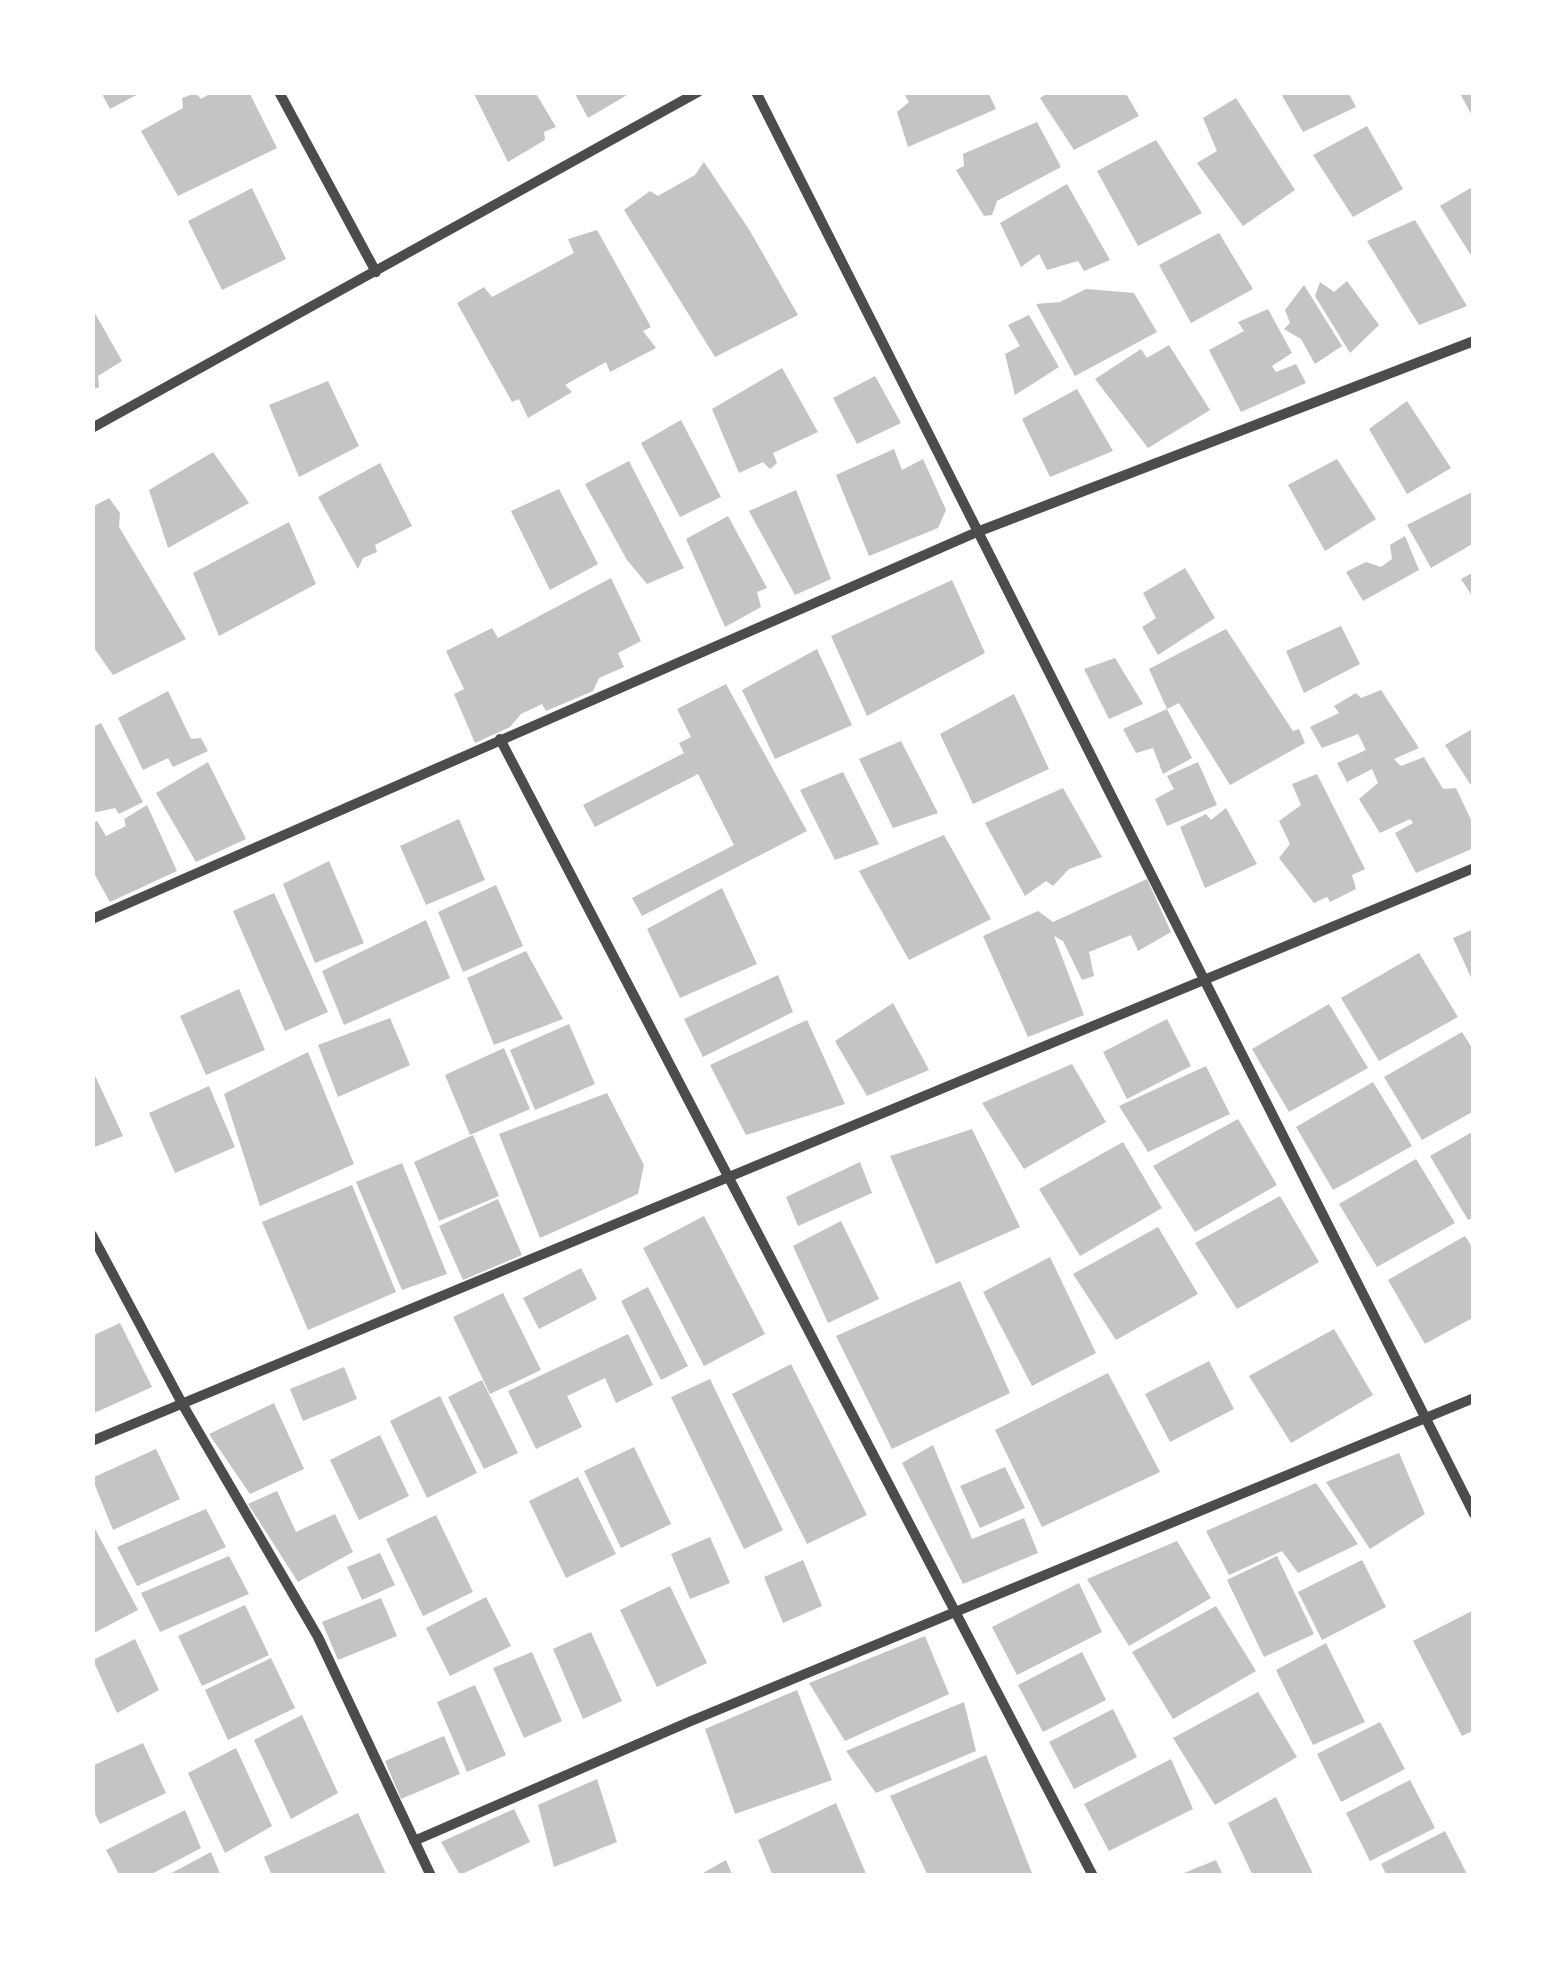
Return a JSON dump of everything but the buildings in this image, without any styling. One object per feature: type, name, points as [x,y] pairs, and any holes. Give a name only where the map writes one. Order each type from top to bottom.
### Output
[{"type":"street","points":[[280,92],[376,272]]},
{"type":"street","points":[[92,428],[698,92]]},
{"type":"street","points":[[756,92],[1207,978],[1474,1514]]},
{"type":"street","points":[[92,919],[977,532],[1472,344]]},
{"type":"street","points":[[500,740],[1093,1876]]},
{"type":"street","points":[[92,1441],[184,1407],[1474,868]]},
{"type":"street","points":[[92,1235],[184,1407],[318,1637],[431,1876]]},
{"type":"street","points":[[414,1841],[955,1611],[1474,1398]]}]
